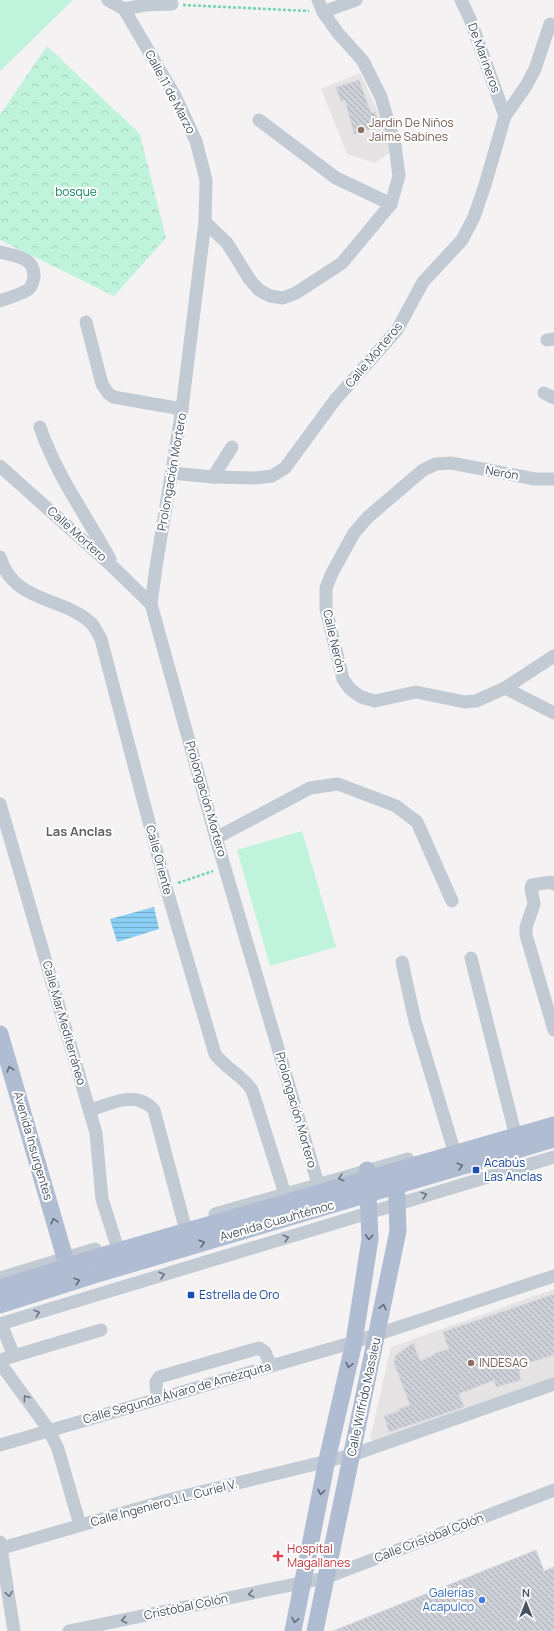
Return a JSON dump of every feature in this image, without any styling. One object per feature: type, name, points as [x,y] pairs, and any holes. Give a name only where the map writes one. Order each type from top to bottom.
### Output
[{"type":"main road","name":"Avenida Insurgentes","points":[[0,1034],[65,1258]]},
{"type":"main road","name":"Avenida Cuauhtémoc","points":[[0,1288],[94,1258],[554,1125]]},
{"type":"main road","name":"Avenida Cuauhtémoc","points":[[0,1306],[101,1273],[554,1139]]},
{"type":"main road","name":"Calle Wilfrido Massieu","points":[[315,1631],[398,1231],[398,1203],[395,1162]]},
{"type":"main road","name":"Calle Wilfrido Massieu","points":[[293,1631],[327,1460],[354,1342],[370,1239],[367,1170]]},
{"type":"street","points":[[108,0],[124,9],[145,4],[172,4]]},
{"type":"street","points":[[205,222],[227,243],[250,280],[259,290],[270,296],[283,298],[296,292],[342,263],[391,204],[399,176],[395,145],[381,97],[363,61],[321,6],[356,0]]},
{"type":"street","name":"De Marineros","points":[[461,0],[473,26],[505,116]]},
{"type":"street","name":"Calle 11 de Marzo","points":[[124,9],[175,96],[196,141],[206,180],[205,222]]},
{"type":"street","name":"Calle Morteros","points":[[171,474],[256,478],[272,476],[285,468],[335,400],[398,330],[423,282],[462,240],[474,217],[505,116],[526,86],[535,69],[550,24]]},
{"type":"street","points":[[258,120],[336,178],[391,204]]},
{"type":"street","name":"Prolongación Mortero","points":[[205,222],[182,410],[151,604],[216,838],[318,1184]]},
{"type":"street","points":[[0,252],[26,259],[32,266],[34,274],[33,282],[29,288],[0,301]]},
{"type":"street","points":[[86,322],[102,384],[108,393],[113,397],[182,410]]},
{"type":"street","points":[[40,427],[48,450],[58,471],[88,519],[114,568]]},
{"type":"street","points":[[213,477],[232,447]]},
{"type":"street","name":"Nerón","points":[[450,463],[535,479],[554,479]]},
{"type":"street","name":"Calle Nerón","points":[[450,463],[436,464],[423,470],[368,517],[354,534],[332,573],[326,588],[326,609],[343,680],[350,689],[360,697],[375,701],[416,692],[465,702],[476,701],[505,688],[554,656]]},
{"type":"street","name":"Calle Mortero","points":[[0,466],[114,568],[151,604]]},
{"type":"street","name":"Calle Oriente","points":[[0,561],[17,584],[30,593],[77,614],[91,623],[101,639],[166,887],[215,1054],[222,1064],[246,1082],[252,1090],[285,1194]]},
{"type":"street","points":[[505,688],[554,712]]},
{"type":"street","points":[[216,838],[310,788],[338,784],[396,806],[418,822],[452,901]]},
{"type":"street","name":"Calle Mar Mediterráneo","points":[[0,804],[96,1132],[102,1200],[116,1243]]},
{"type":"street","points":[[554,884],[551,882],[532,885],[531,888],[534,904],[526,927],[526,935],[554,1030]]},
{"type":"street","points":[[471,958],[514,1129]]},
{"type":"street","points":[[402,962],[415,1022],[453,1147]]},
{"type":"street","points":[[90,1110],[135,1098],[146,1102],[154,1110],[184,1223]]},
{"type":"street","points":[[0,1278],[318,1184],[554,1118]]},
{"type":"street","points":[[14,1356],[1,1324],[554,1157]]},
{"type":"street","name":"Calle Segunda Álvaro de Amézquita","points":[[0,1445],[354,1342],[554,1276]]},
{"type":"street","points":[[80,1525],[58,1449],[49,1430],[0,1362],[14,1356],[101,1330]]},
{"type":"street","points":[[158,1398],[156,1382],[159,1377],[259,1348],[265,1352],[270,1366]]},
{"type":"street","name":"Calle Ingeniero J. L. Curiel V.","points":[[1,1545],[80,1525],[168,1500],[352,1455],[554,1384]]},
{"type":"street","name":"Calle Cristóbal Colón","points":[[303,1583],[325,1578],[554,1490]]},
{"type":"street","points":[[1,1545],[14,1631]]},
{"type":"street","name":"Cristóbal Colón","points":[[69,1631],[303,1583]]},
{"type":"path","points":[[172,4],[321,6]]},
{"type":"path","points":[[166,887],[225,867]]},
{"type":"shaded area","name":"Jardin De Niños Jaime Sabines","points":[[360,73],[377,110],[392,151],[375,163],[347,154],[321,89]]},
{"type":"shaded area","name":"INDESAG","points":[[554,1289],[554,1378],[378,1442],[370,1439],[391,1347]]},
{"type":"green space","points":[[0,0],[71,0],[72,1],[0,71]]},
{"type":"green space","name":"bosque","points":[[47,46],[140,134],[166,238],[114,296],[0,240],[0,115]]},
{"type":"green space","points":[[302,831],[336,947],[270,966],[237,850]]},
{"type":"water","points":[[154,907],[159,929],[117,942],[110,919]]},
{"type":"building","points":[[359,80],[371,113],[375,112],[380,126],[354,134],[345,100],[341,102],[336,87]]},
{"type":"building","name":"INDESAG","points":[[554,1294],[554,1355],[528,1363],[519,1371],[521,1380],[496,1387],[494,1380],[459,1394],[464,1407],[389,1432],[384,1416],[400,1411],[399,1409],[410,1405],[394,1363],[395,1356],[413,1343],[420,1361],[432,1356],[435,1353],[449,1349],[443,1332]]},
{"type":"building","name":"Galerías Acapulco","points":[[536,1550],[544,1571],[554,1567],[554,1631],[333,1631]]},
{"type":"place","name":"Jardin De Niños Jaime Sabines","points":[[361,130]]},
{"type":"place","name":"Acabús Las Anclas","points":[[476,1170]]},
{"type":"place","name":"Estrella de Oro","points":[[191,1295]]},
{"type":"place","name":"INDESAG","points":[[471,1363]]},
{"type":"place","name":"Hospital Magallanes","points":[[278,1556]]},
{"type":"place","name":"Galerías Acapulco","points":[[482,1600]]},
{"type":"district","name":"Las Anclas","points":[[79,831]]}]
